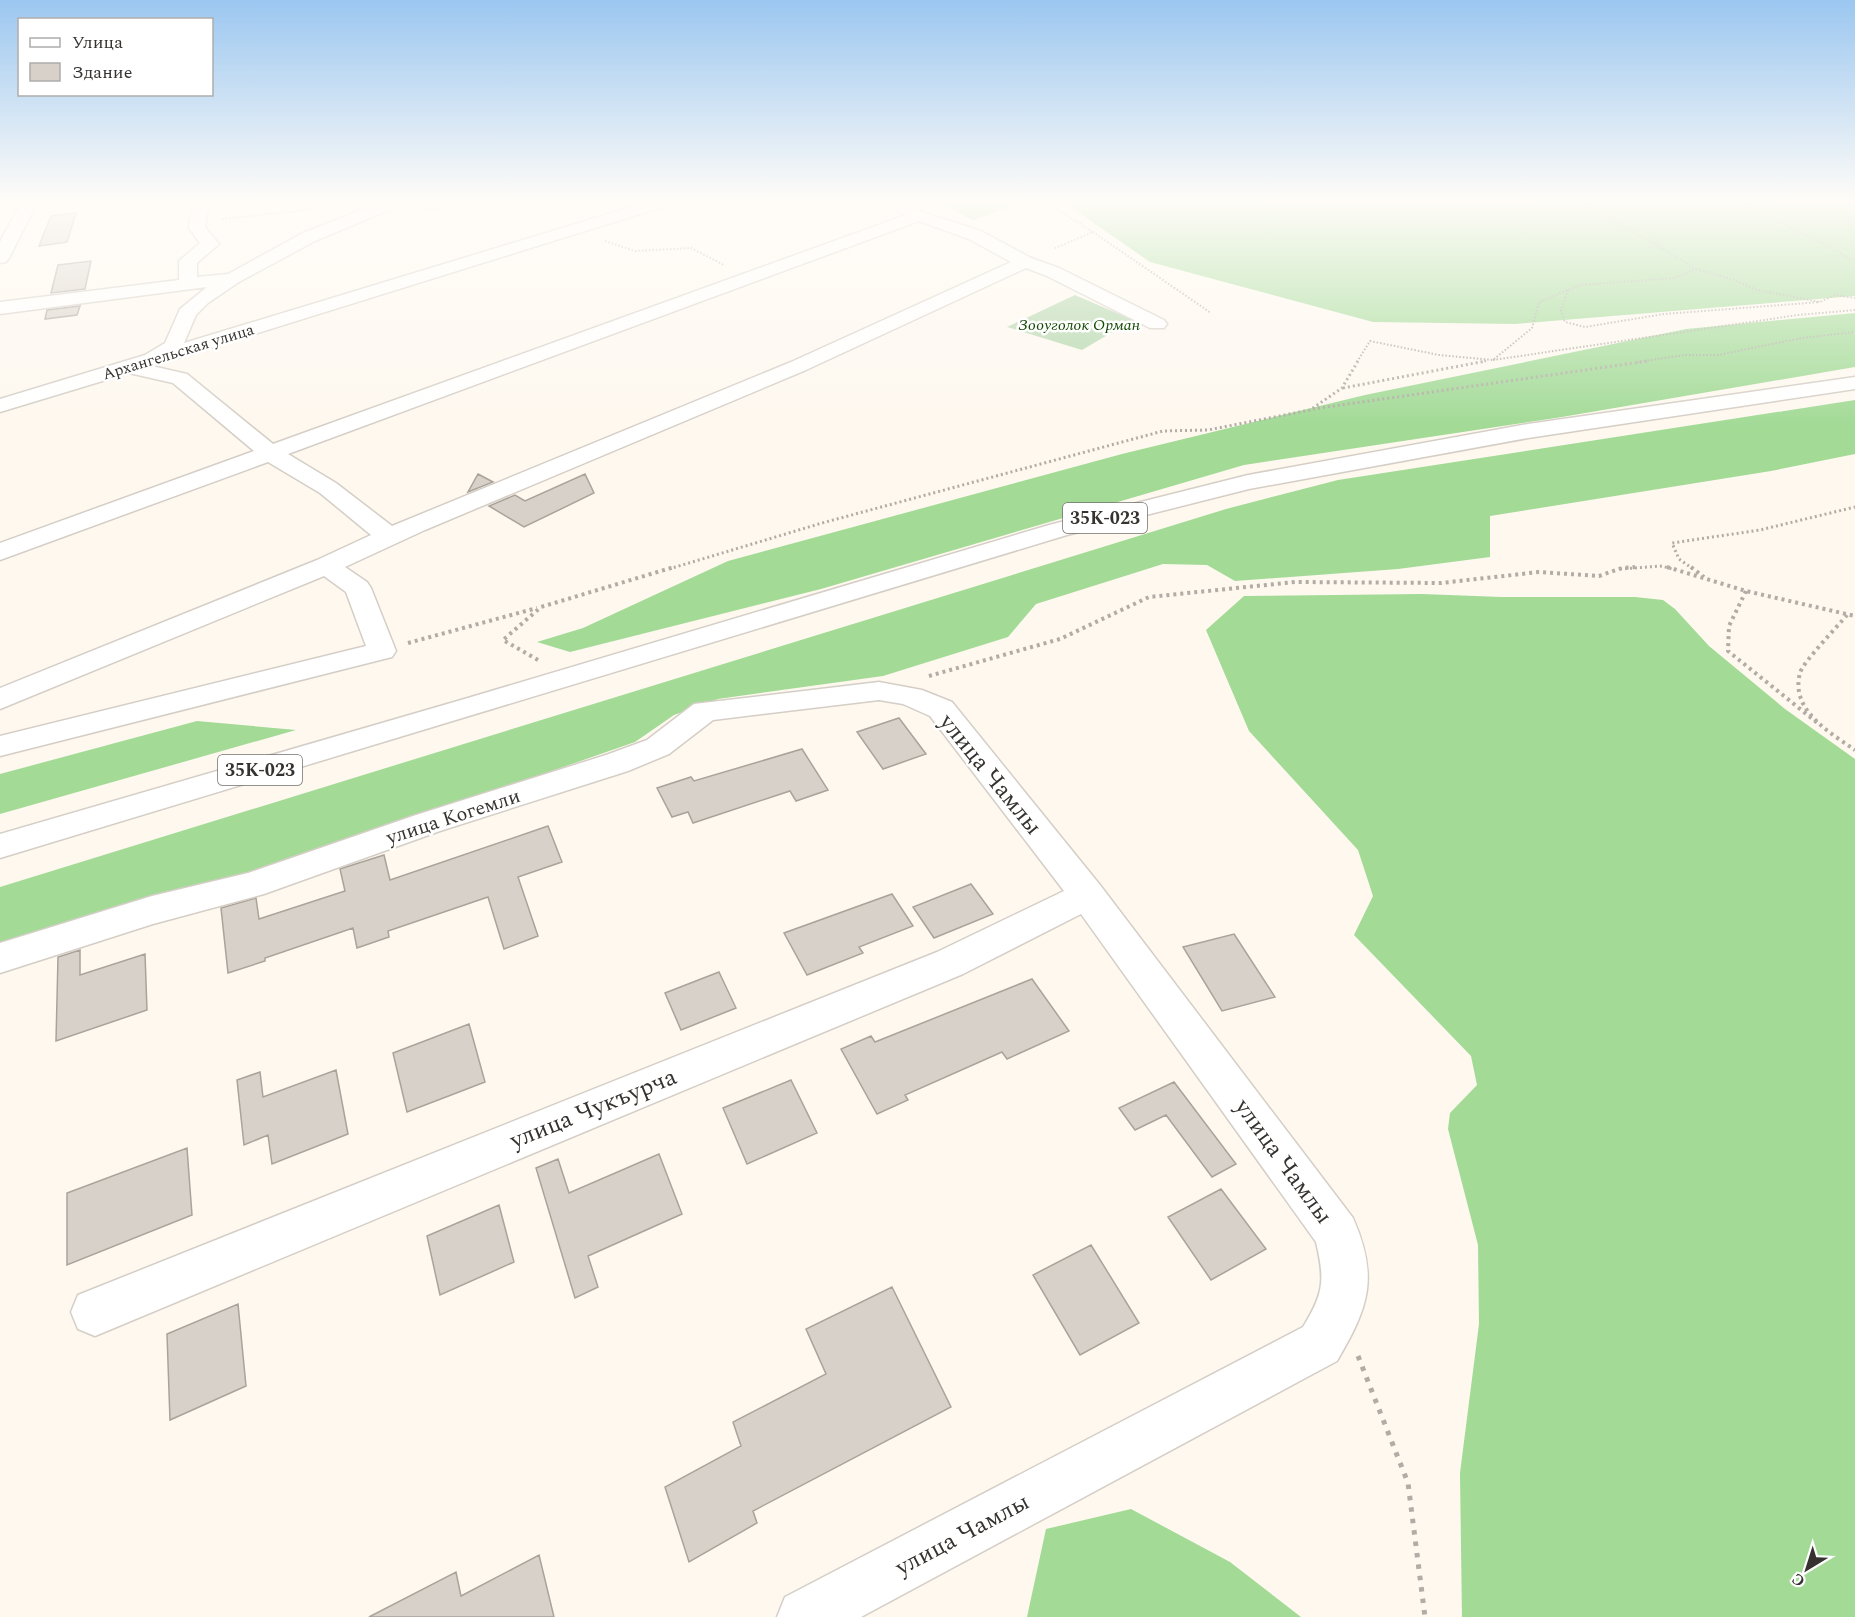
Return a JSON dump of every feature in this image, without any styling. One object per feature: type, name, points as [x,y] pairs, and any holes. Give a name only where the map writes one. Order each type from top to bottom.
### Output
[{"type":"street","points":[[188,276],[188,284]]},
{"type":"street","points":[[149,360],[173,346],[187,313],[201,299],[236,276]]},
{"type":"street","name":"Архангельская улица","points":[[0,406],[407,276]]},
{"type":"street","points":[[0,552],[268,452],[759,276]]},
{"type":"street","points":[[0,699],[326,566],[388,536],[569,463],[912,317],[995,276]]},
{"type":"street","points":[[1062,276],[1157,324]]},
{"type":"street","points":[[0,308],[233,278]]},
{"type":"street","points":[[127,367],[180,378],[268,452],[328,488],[388,536]]},
{"type":"street","name":"35К-023","points":[[0,846],[1058,530],[1248,482],[1528,431],[1855,383]]},
{"type":"street","points":[[0,746],[382,651],[358,588],[326,566]]},
{"type":"street","name":"улица Когемли","points":[[0,958],[152,910],[252,885],[428,823],[618,763],[658,747],[705,711],[879,691],[902,693]]},
{"type":"street","name":"улица Чамлы","points":[[805,1617],[1320,1344],[1340,1311],[1346,1272],[1337,1233],[1087,895],[941,709],[923,699],[902,693]]},
{"type":"street","name":"улица Чукъурча","points":[[95,1312],[950,963],[1087,895]]},
{"type":"path","points":[[747,276],[752,279]]},
{"type":"path","points":[[1158,276],[1211,313]]},
{"type":"path","points":[[1342,388],[1370,341],[1438,355],[1493,360],[1532,328],[1539,302],[1580,285],[1679,276]]},
{"type":"path","points":[[1723,276],[1757,290],[1820,302]]},
{"type":"path","points":[[1568,290],[1561,311],[1565,322],[1585,327],[1664,314],[1820,302],[1835,295],[1855,298]]},
{"type":"path","points":[[1310,410],[1342,388],[1493,360],[1798,315],[1855,310]]},
{"type":"path","points":[[382,651],[541,607],[822,524],[1163,431],[1208,430],[1310,410],[1686,355],[1718,355],[1802,338],[1855,332]]},
{"type":"path","points":[[1708,580],[1679,559],[1672,543],[1760,530],[1855,507]]},
{"type":"path","points":[[902,693],[925,677],[1060,639],[1149,597],[1295,582],[1442,583],[1539,572],[1599,576],[1622,568],[1662,566],[1746,591],[1855,616]]},
{"type":"path","points":[[1746,591],[1729,626],[1728,651],[1820,725],[1855,750]]},
{"type":"path","points":[[541,607],[503,640],[551,667],[560,680]]},
{"type":"path","points":[[1820,725],[1800,698],[1800,671],[1847,615]]},
{"type":"path","points":[[1340,1311],[1408,1483],[1425,1617]]},
{"type":"green space","points":[[1204,276],[1855,276],[1855,296],[1515,324],[1373,322]]},
{"type":"green space","name":"Зооуголок Орман","points":[[1075,295],[1133,320],[1082,350],[1007,327]]},
{"type":"green space","points":[[1855,313],[1855,367],[1562,417],[1244,465],[821,589],[570,652],[537,642],[583,628],[728,561],[1122,454],[1365,395],[1686,329]]},
{"type":"green space","points":[[1855,400],[1855,454],[1771,471],[1490,516],[1490,557],[1398,569],[1235,581],[1207,565],[1163,564],[1036,604],[1008,637],[883,676],[718,699],[674,715],[635,742],[248,877],[0,946],[0,887],[1226,509],[1338,480]]},
{"type":"green space","points":[[1422,594],[1501,597],[1635,597],[1663,600],[1675,609],[1709,646],[1785,709],[1855,759],[1855,1617],[1462,1617],[1460,1473],[1479,1324],[1478,1245],[1448,1129],[1450,1113],[1477,1085],[1471,1056],[1354,935],[1373,896],[1358,850],[1249,731],[1206,630],[1244,596]]},
{"type":"green space","points":[[197,721],[296,730],[0,814],[0,774]]},
{"type":"green space","points":[[1131,1509],[1230,1562],[1301,1617],[1027,1617],[1046,1529]]},
{"type":"building","points":[[55,276],[88,276],[85,289],[51,293]]},
{"type":"building","points":[[80,306],[77,315],[45,319],[47,310]]},
{"type":"building","points":[[478,474],[493,482],[468,492]]},
{"type":"building","points":[[585,474],[594,493],[524,527],[489,506],[515,495],[525,501]]},
{"type":"building","points":[[899,718],[926,754],[883,769],[857,732]]},
{"type":"building","points":[[802,749],[828,790],[796,801],[790,791],[693,823],[688,812],[672,817],[657,788],[691,777],[694,781]]},
{"type":"building","points":[[548,826],[562,862],[518,877],[538,936],[504,949],[488,897],[388,931],[389,937],[357,948],[353,928],[228,973],[221,908],[256,898],[259,919],[345,891],[340,869],[346,867],[384,855],[390,880]]},
{"type":"building","points":[[971,884],[993,914],[934,938],[913,907]]},
{"type":"building","points":[[892,894],[913,926],[859,947],[863,953],[807,975],[784,933]]},
{"type":"building","points":[[1234,934],[1275,997],[1222,1011],[1183,947]]},
{"type":"building","points":[[80,950],[80,975],[145,954],[147,1010],[56,1041],[58,957]]},
{"type":"building","points":[[719,972],[736,1008],[681,1030],[665,993]]},
{"type":"building","points":[[1032,979],[1069,1031],[1007,1059],[1002,1052],[905,1095],[908,1100],[877,1114],[841,1049],[871,1036],[875,1042]]},
{"type":"building","points":[[469,1024],[485,1082],[407,1112],[393,1053]]},
{"type":"building","points":[[336,1070],[348,1134],[272,1164],[268,1135],[244,1145],[237,1080],[260,1072],[263,1097]]},
{"type":"building","points":[[791,1080],[817,1133],[747,1164],[723,1108]]},
{"type":"building","points":[[1174,1082],[1236,1164],[1212,1177],[1166,1115],[1135,1130],[1119,1108]]},
{"type":"building","points":[[187,1148],[192,1215],[67,1265],[67,1193]]},
{"type":"building","points":[[659,1154],[682,1214],[588,1256],[598,1287],[575,1298],[536,1168],[558,1159],[569,1193]]},
{"type":"building","points":[[1221,1189],[1266,1249],[1211,1280],[1168,1217]]},
{"type":"building","points":[[499,1205],[514,1262],[440,1295],[427,1236]]},
{"type":"building","points":[[1091,1245],[1139,1323],[1080,1355],[1033,1275]]},
{"type":"building","points":[[892,1287],[951,1407],[753,1511],[757,1523],[689,1562],[665,1487],[741,1446],[733,1422],[826,1374],[806,1329]]},
{"type":"building","points":[[238,1304],[246,1386],[170,1420],[167,1334]]},
{"type":"building","points":[[539,1555],[554,1617],[369,1617],[456,1572],[461,1596]]}]
